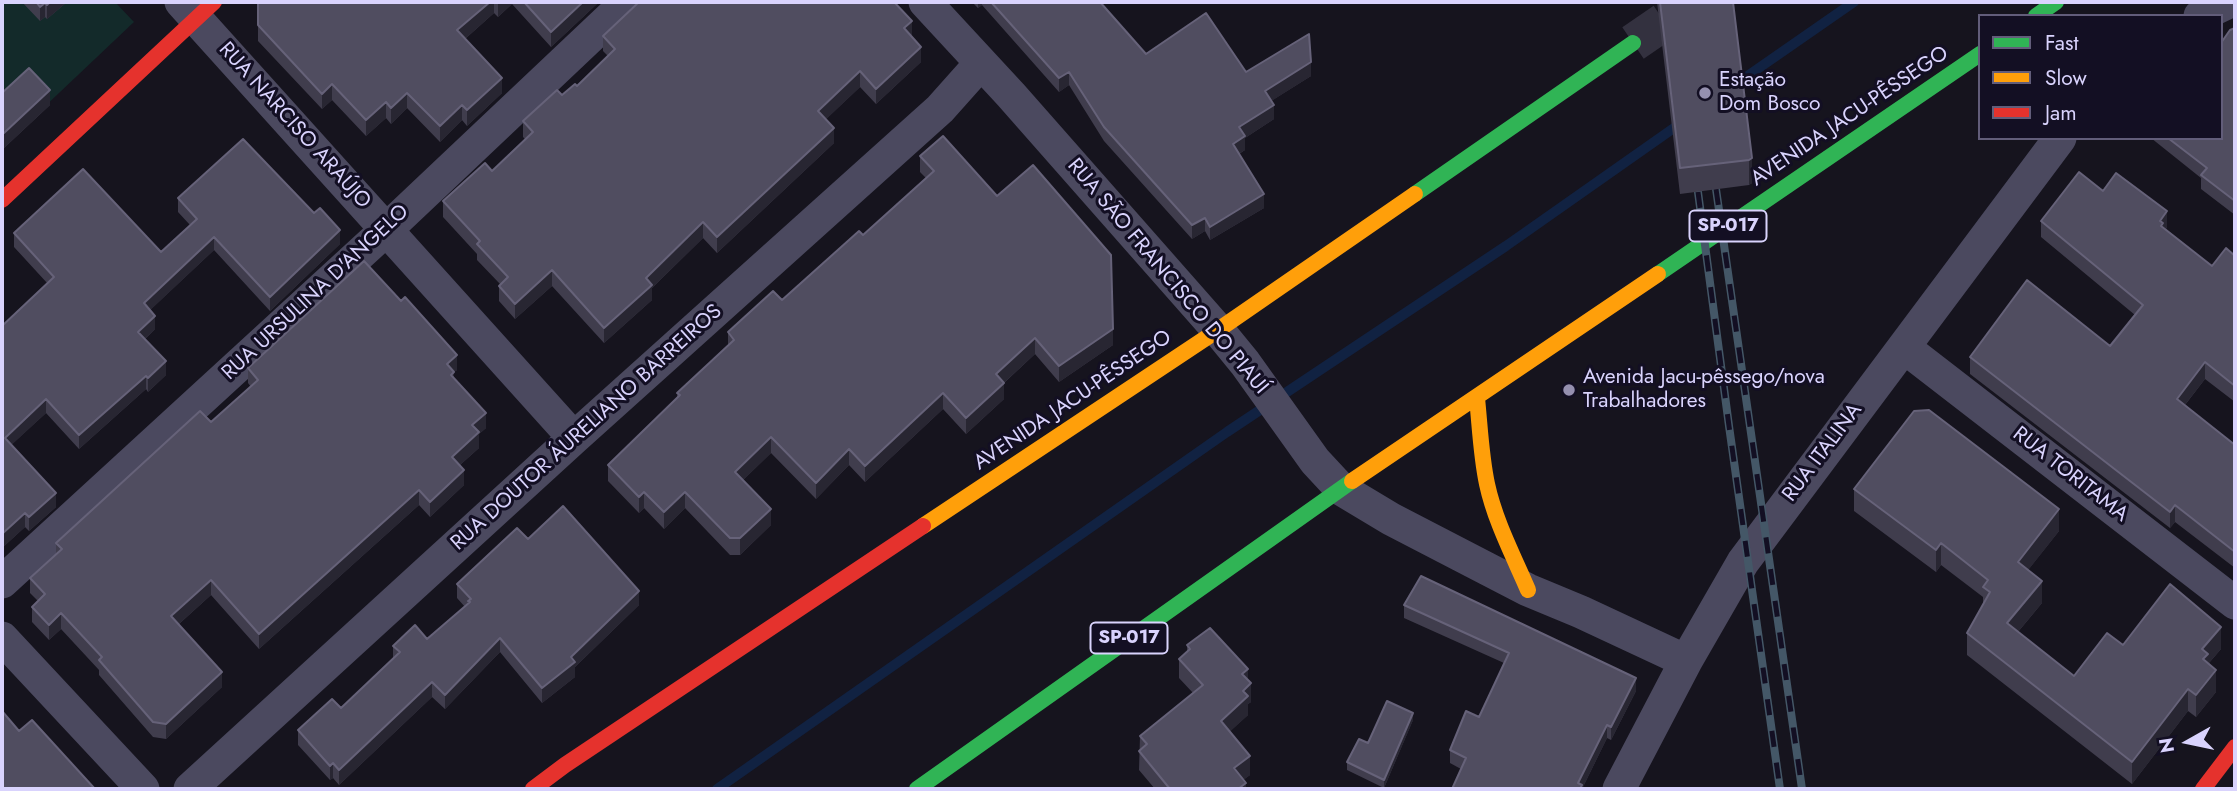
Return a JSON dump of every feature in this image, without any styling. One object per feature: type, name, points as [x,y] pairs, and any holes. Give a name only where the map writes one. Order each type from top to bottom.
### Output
[{"type":"main road","points":[[2039,14],[2056,2]]},
{"type":"main road","points":[[2,201],[197,7]]},
{"type":"main road","name":"AVENIDA JACU-PÊSSEGO","points":[[525,787],[565,765],[1218,330],[1633,43]]},
{"type":"main road","name":"AVENIDA JACU-PÊSSEGO","points":[[916,789],[1340,489],[1978,55]]},
{"type":"main road","points":[[1477,398],[1484,470],[1489,490],[1501,530],[1528,590]]},
{"type":"main road","points":[[2203,789],[2235,747]]},
{"type":"street","name":"RUA URSULINA D'ANGELO","points":[[2,582],[387,229],[627,2]]},
{"type":"street","name":"RUA SÃO FRANCISCO DO PIAUÍ","points":[[925,2],[1218,330],[1315,461],[1340,489],[1391,519],[1528,590],[1686,661]]},
{"type":"street","points":[[2204,14],[2229,2]]},
{"type":"street","name":"RUA NARCISO ARAÚJO","points":[[197,7],[387,229],[574,438]]},
{"type":"street","name":"RUA DOUTOR ÁURELIANO BARREIROS","points":[[190,789],[574,438],[940,109],[981,63]]},
{"type":"street","name":"RUA ITALINA","points":[[1619,789],[1686,661],[1743,562],[2058,140]]},
{"type":"street","name":"RUA TORITAMA","points":[[1905,348],[2235,603]]},
{"type":"street","points":[[2,638],[143,789]]},
{"type":"green space","points":[[2,2],[115,2],[134,22],[2,147]]},
{"type":"building","points":[[36,2],[50,2],[40,7]]},
{"type":"building","points":[[260,2],[490,2],[457,30],[502,78],[467,110],[462,105],[440,126],[407,93],[391,108],[386,102],[366,120],[332,84],[322,94],[258,25]]},
{"type":"building","points":[[524,2],[583,2],[551,32]]},
{"type":"building","points":[[639,2],[894,2],[912,21],[904,28],[921,47],[876,89],[860,71],[818,111],[834,128],[717,237],[703,222],[646,278],[652,285],[604,328],[552,270],[515,304],[499,286],[508,277],[477,244],[480,241],[443,201],[485,163],[492,171],[533,132],[523,121],[557,90],[562,95],[575,84],[577,86],[615,49],[603,36]]},
{"type":"building","points":[[991,2],[1100,2],[1146,54],[1206,13],[1246,72],[1309,34],[1311,62],[1265,91],[1274,105],[1239,127],[1245,136],[1233,144],[1264,194],[1210,227],[1205,218],[1192,225],[1104,127],[1069,72],[1059,78]]},
{"type":"building","name":"Estação Dom Bosco","points":[[1660,2],[1733,2],[1752,158],[1749,160],[1680,168]]},
{"type":"building","points":[[2235,28],[2235,201],[2201,175],[2207,168],[2171,140],[2223,140],[2223,40],[2230,30]]},
{"type":"building","points":[[29,68],[50,90],[4,133],[2,93]]},
{"type":"building","points":[[943,136],[997,196],[1033,165],[1111,255],[1113,329],[1059,366],[1035,338],[996,374],[1004,383],[966,418],[943,393],[865,466],[849,449],[816,483],[771,437],[735,472],[771,509],[740,538],[730,538],[685,492],[664,512],[644,492],[639,497],[608,465],[680,395],[677,393],[734,340],[728,332],[773,291],[782,300],[859,231],[863,235],[934,171],[920,156]]},
{"type":"building","points":[[243,139],[314,213],[320,208],[340,230],[270,297],[214,237],[144,303],[155,316],[138,332],[166,361],[79,435],[46,399],[5,438],[56,493],[29,517],[25,513],[2,534],[2,326],[54,277],[14,233],[83,169],[161,252],[197,219],[178,198]]},
{"type":"building","points":[[2079,172],[2103,191],[2116,173],[2167,211],[2160,221],[2163,223],[2161,226],[2212,266],[2226,248],[2235,256],[2235,386],[2205,362],[2177,399],[2235,445],[2235,552],[2175,505],[2170,512],[1970,357],[2027,280],[2110,346],[2143,305],[2041,221]]},
{"type":"building","points":[[364,261],[401,301],[405,297],[457,355],[447,364],[454,372],[451,375],[486,413],[472,425],[479,432],[452,457],[464,470],[430,502],[419,490],[259,634],[211,580],[171,616],[222,672],[166,724],[153,722],[99,660],[102,657],[61,613],[49,625],[32,607],[45,594],[30,578],[62,549],[56,543],[200,411],[211,422],[258,380],[248,368]]},
{"type":"building","points":[[1929,410],[2059,509],[2018,562],[2042,581],[2007,623],[2074,676],[2107,633],[2123,645],[2170,584],[2221,627],[2202,649],[2208,654],[2203,659],[2216,670],[2196,695],[2188,689],[2132,762],[1967,633],[1990,592],[1983,587],[1988,580],[1941,543],[1936,550],[1854,489],[1914,411]]},
{"type":"building","points":[[563,506],[639,591],[571,657],[575,662],[542,688],[500,638],[445,695],[432,682],[339,770],[333,763],[330,766],[298,730],[332,699],[341,708],[400,652],[393,646],[415,625],[427,639],[470,602],[468,601],[471,599],[457,584],[517,528],[528,539]]},
{"type":"building","points":[[1421,576],[1636,678],[1611,727],[1607,725],[1578,783],[1582,785],[1580,789],[1452,789],[1466,758],[1450,750],[1466,711],[1479,717],[1509,653],[1404,605]]},
{"type":"building","points":[[1210,628],[1248,669],[1242,674],[1251,683],[1243,691],[1248,696],[1221,721],[1250,756],[1234,768],[1246,783],[1238,789],[1170,789],[1139,751],[1147,744],[1140,736],[1203,685],[1179,659],[1190,649],[1187,645]]},
{"type":"building","points":[[1387,701],[1413,713],[1384,780],[1347,762],[1359,739],[1368,743]]},
{"type":"building","points":[[2,711],[19,731],[32,720],[95,789],[2,789]]},
{"type":"waterway","points":[[1733,86],[1854,2]]},
{"type":"waterway","points":[[717,789],[1227,432],[1506,246],[1681,123]]},
{"type":"tunnel","points":[[1633,43],[1693,2]]},
{"type":"railway","points":[[1716,189],[1802,789]]},
{"type":"railway","points":[[1698,192],[1780,789]]},
{"type":"traffic: fast","points":[[2039,14],[2056,2]]},
{"type":"traffic: fast","points":[[1415,194],[1633,43]]},
{"type":"traffic: fast","points":[[1658,274],[1978,55]]},
{"type":"traffic: fast","points":[[917,789],[1352,481]]},
{"type":"traffic: slow","points":[[923,526],[1218,330],[1415,194]]},
{"type":"traffic: slow","points":[[1352,481],[1658,274]]},
{"type":"traffic: slow","points":[[1477,398],[1483,463],[1490,498],[1528,590]]},
{"type":"traffic: jam","points":[[2,200],[214,2]]},
{"type":"traffic: jam","points":[[533,789],[923,526]]},
{"type":"traffic: jam","points":[[2203,789],[2235,747]]},
{"type":"place","name":"Estação Dom Bosco","points":[[1705,93]]},
{"type":"place","name":"Avenida Jacu-pêssego/nova Trabalhadores","points":[[1569,390]]}]
